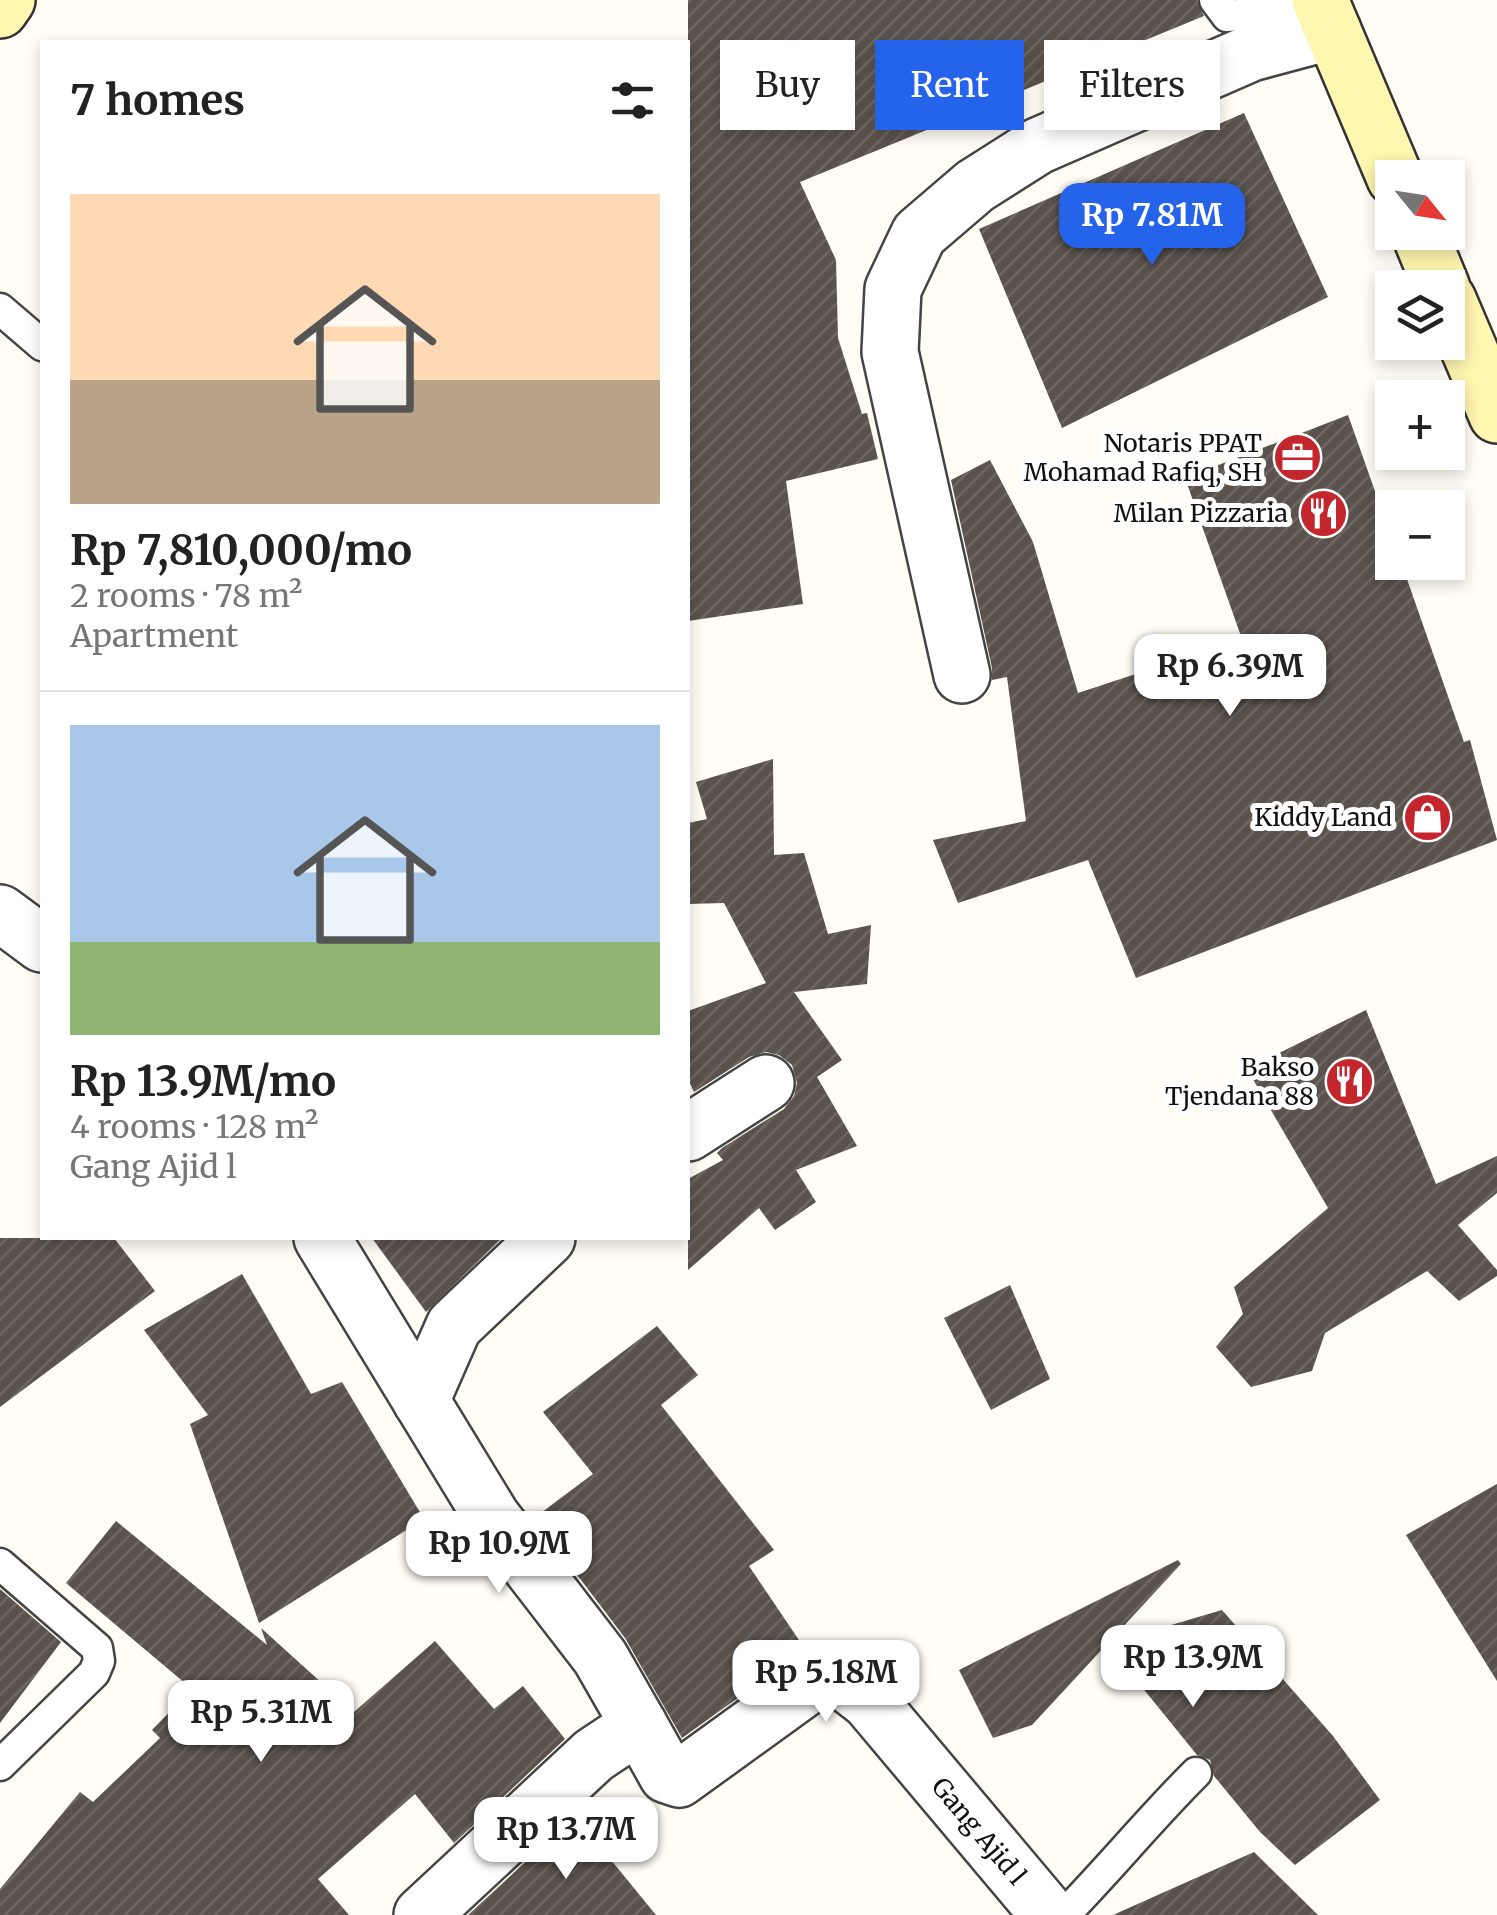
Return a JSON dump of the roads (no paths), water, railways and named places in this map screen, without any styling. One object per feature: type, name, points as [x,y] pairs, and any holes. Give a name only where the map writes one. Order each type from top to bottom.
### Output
[{"type":"main road","points":[[0,10],[7,0]]},
{"type":"main road","points":[[1316,10],[1387,160]]},
{"type":"main road","points":[[1465,340],[1497,415]]},
{"type":"street","points":[[962,675],[890,352],[892,288],[919,234],[975,186],[1038,146],[1251,54],[1316,10]]},
{"type":"street","points":[[0,913],[40,943]]},
{"type":"street","points":[[690,1132],[766,1082]]},
{"type":"street","points":[[323,1240],[492,1517],[600,1657],[639,1725],[594,1756],[422,1915]]},
{"type":"street","points":[[421,1400],[454,1326],[545,1240]]},
{"type":"street","name":"Gang Ajid l","points":[[639,1725],[668,1775],[678,1779],[816,1680],[842,1680],[870,1701],[1050,1915]]},
{"type":"lane","points":[[1215,0],[1228,16],[1316,10]]},
{"type":"lane","points":[[0,309],[40,343]]},
{"type":"lane","points":[[0,1564],[96,1648],[99,1660],[94,1674],[0,1765]]},
{"type":"lane","points":[[1064,1915],[1196,1773]]},
{"type":"place","name":"Notaris PPAT Mohamad Rafiq, SH","points":[[1297,457]]},
{"type":"place","name":"Milan Pizzaria","points":[[1323,513]]},
{"type":"place","name":"Kiddy Land","points":[[1427,817]]},
{"type":"place","name":"Bakso Tjendana 88","points":[[1349,1081]]}]
